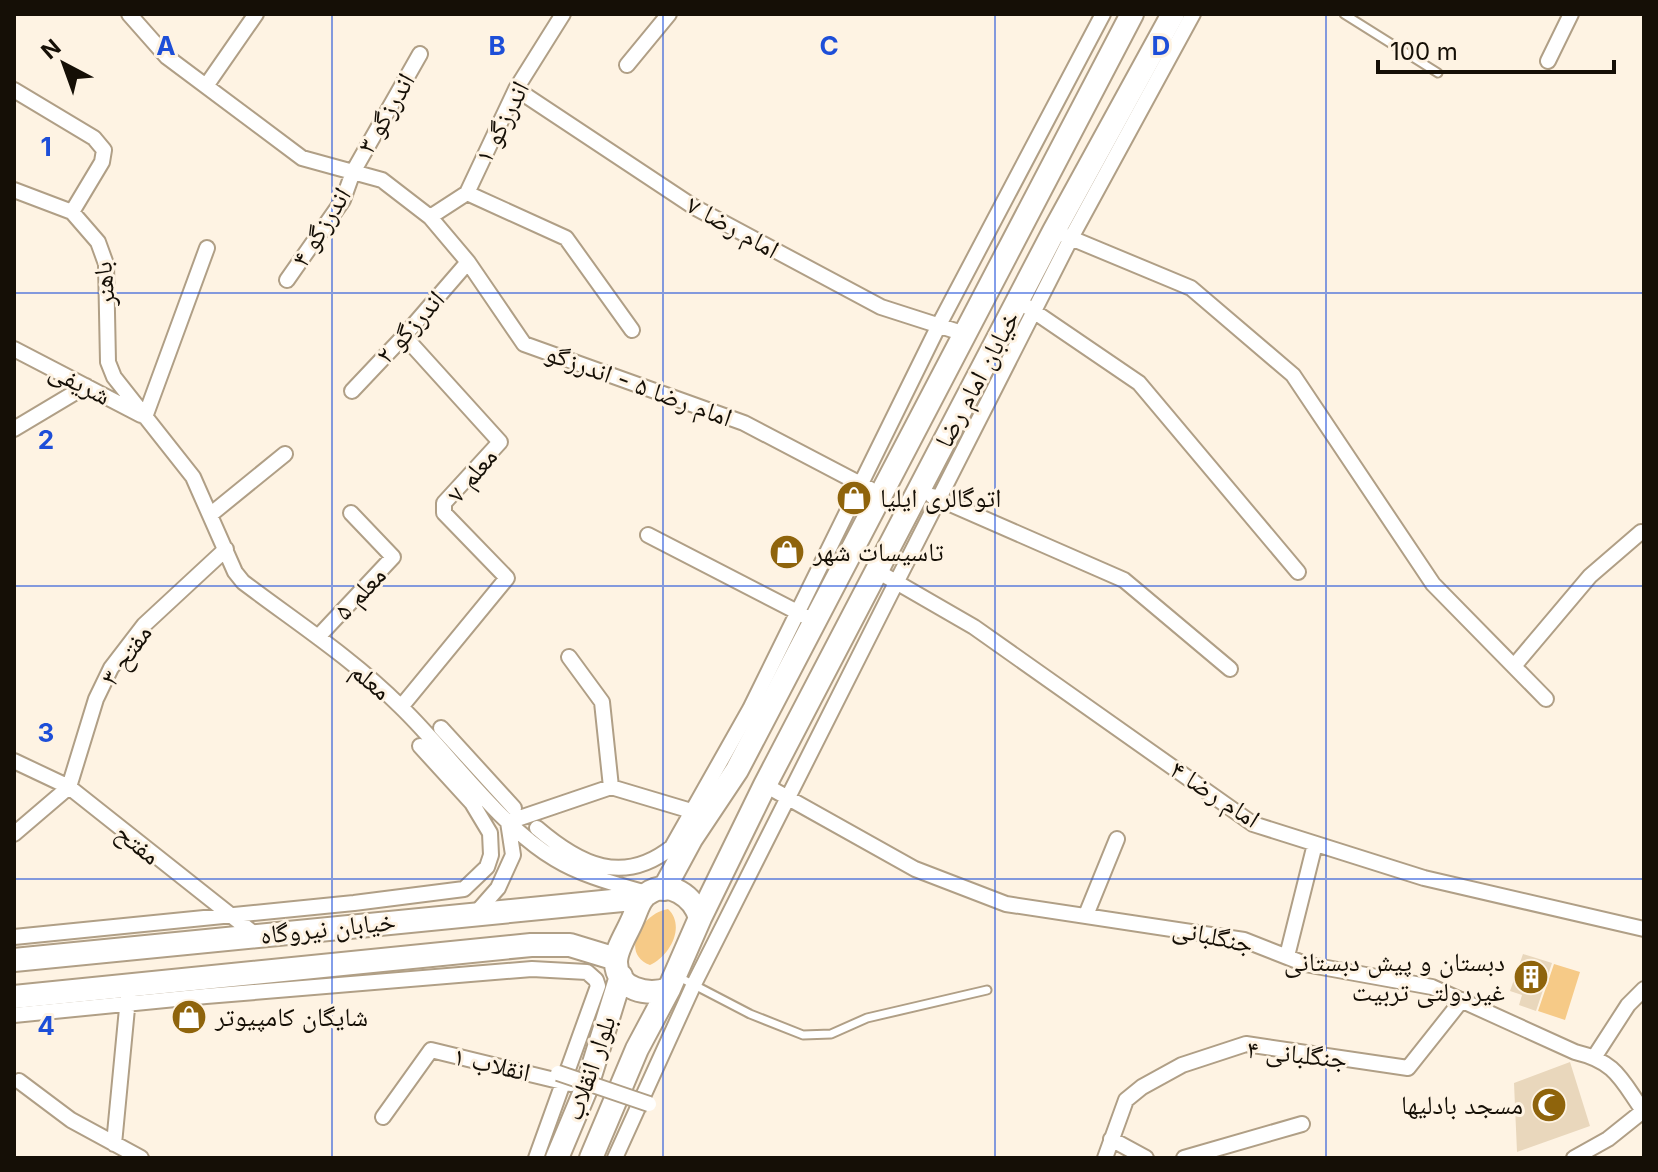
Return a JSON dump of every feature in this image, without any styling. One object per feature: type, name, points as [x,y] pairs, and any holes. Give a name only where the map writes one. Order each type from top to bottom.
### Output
[{"type":"main road","name":"خیابان امام رضا","points":[[651,893],[701,817],[737,770],[806,617],[872,490],[965,334],[1132,14]]},
{"type":"main road","name":"خیابان امام رضا","points":[[700,918],[765,785],[886,577],[1173,14]]},
{"type":"main road","points":[[701,817],[708,832],[717,839],[739,837]]},
{"type":"main road","points":[[651,893],[671,888],[685,894],[695,905],[700,918]]},
{"type":"main road","name":"بلوار انقلاب","points":[[557,1158],[586,1089],[603,1036],[618,968],[651,893]]},
{"type":"main road","name":"خیابان نیروگاه","points":[[14,960],[527,909],[651,893]]},
{"type":"main road","points":[[527,909],[536,919],[537,933],[531,945]]},
{"type":"main road","name":"بلوار انقلاب","points":[[591,1158],[637,1049],[679,983],[700,918]]},
{"type":"main road","name":"خیابان نیروگاه","points":[[14,997],[128,995],[531,945],[570,945],[618,968],[634,989],[642,992],[679,983]]},
{"type":"main road","points":[[603,1036],[613,1027],[626,1027],[636,1036],[637,1049]]},
{"type":"street","name":"امام رضا ۵ - اندرزگو","points":[[129,14],[167,57],[302,158],[382,180],[430,217],[468,262],[524,344],[744,423],[872,490]]},
{"type":"street","points":[[206,86],[256,14]]},
{"type":"street","name":"اندرزگو ۱","points":[[430,217],[467,193],[516,89],[563,14]]},
{"type":"street","points":[[627,65],[669,14]]},
{"type":"street","points":[[872,490],[939,326],[1103,14]]},
{"type":"street","points":[[1193,14],[1063,235],[1191,288],[1293,375],[1433,584],[1546,699]]},
{"type":"street","points":[[1548,61],[1571,14]]},
{"type":"street","name":"اندرزگو ۳","points":[[353,172],[420,54]]},
{"type":"street","name":"امام رضا ۷","points":[[516,89],[694,207],[881,307],[965,334]]},
{"type":"street","points":[[14,90],[94,138],[104,150],[102,162],[72,212]]},
{"type":"street","name":"اندرزگو ۴","points":[[287,280],[343,200],[353,172]]},
{"type":"street","name":"باهنر","points":[[14,190],[72,212],[98,242],[106,264],[108,362],[114,377],[145,417]]},
{"type":"street","points":[[467,193],[566,238],[632,330]]},
{"type":"street","points":[[145,417],[207,248]]},
{"type":"street","name":"اندرزگو ۲","points":[[352,391],[468,262]]},
{"type":"street","points":[[1026,306],[1139,383],[1298,572]]},
{"type":"street","name":"معلم ۷","points":[[401,707],[507,578],[444,513],[444,503],[500,442],[404,336]]},
{"type":"street","name":"شریفی","points":[[14,349],[145,417]]},
{"type":"street","points":[[14,429],[86,386]]},
{"type":"street","name":"معلم","points":[[145,417],[193,477],[235,572],[243,582],[318,637],[401,707],[557,860],[591,876],[651,893]]},
{"type":"street","points":[[210,515],[285,454]]},
{"type":"street","points":[[929,494],[1124,580],[1230,669]]},
{"type":"street","name":"معلم ۵","points":[[318,637],[393,557],[351,513]]},
{"type":"street","points":[[1514,666],[1590,576],[1641,532],[1644,533]]},
{"type":"street","points":[[648,535],[806,617]]},
{"type":"street","name":"مفتح ۳","points":[[69,787],[96,699],[111,668],[144,625],[226,549]]},
{"type":"street","points":[[615,1158],[679,983],[788,797],[886,577]]},
{"type":"street","name":"امام رضا ۴","points":[[886,577],[974,627],[1253,824],[1424,878],[1644,929]]},
{"type":"street","points":[[569,657],[602,702],[611,787]]},
{"type":"street","points":[[441,728],[511,815],[513,855],[498,888],[476,913]]},
{"type":"street","points":[[14,937],[464,889],[487,867],[491,855],[490,833],[472,803],[420,746]]},
{"type":"street","name":"مفتح","points":[[14,761],[69,787],[257,936]]},
{"type":"street","name":"جنگلبانی","points":[[765,785],[915,869],[1006,904],[1244,940],[1305,964],[1432,987],[1575,1052],[1595,1056],[1610,1064],[1644,1111]]},
{"type":"street","points":[[14,834],[69,787]]},
{"type":"street","points":[[511,815],[611,787],[701,817],[654,861],[625,870],[615,870],[562,848],[537,828]]},
{"type":"street","points":[[1086,915],[1117,839]]},
{"type":"street","points":[[1287,956],[1315,844]]},
{"type":"street","points":[[14,1015],[128,995],[532,969],[587,972],[598,986],[560,1077],[536,1158]]},
{"type":"street","points":[[1595,1056],[1628,1005],[1644,989]]},
{"type":"street","points":[[114,1144],[128,995]]},
{"type":"street","name":"جنگلبانی ۴","points":[[1105,1158],[1126,1100],[1142,1087],[1182,1065],[1246,1044],[1408,1068],[1462,1000]]},
{"type":"street","name":"انقلاب ۱","points":[[383,1117],[431,1050],[560,1077],[586,1089]]},
{"type":"street","points":[[560,1077],[649,1104]]},
{"type":"street","points":[[19,1081],[71,1120],[141,1158]]},
{"type":"street","points":[[1574,1158],[1608,1139],[1644,1111]]},
{"type":"street","points":[[1184,1158],[1302,1124]]},
{"type":"street","points":[[1111,1139],[1146,1158]]},
{"type":"lane","points":[[1344,14],[1438,73]]},
{"type":"lane","points":[[679,983],[803,1035],[831,1034],[867,1018],[987,990]]},
{"type":"shaded area","points":[[668,909],[676,924],[673,940],[664,955],[650,965],[636,952],[635,943],[643,925],[658,912]]},
{"type":"shaded area","points":[[1554,964],[1580,972],[1565,1020],[1538,1011]]},
{"type":"building","name":"دبستان و پیش دبستانی غیردولتی تربیت","points":[[1523,954],[1552,963],[1536,1011],[1519,1005],[1522,995],[1510,991]]},
{"type":"building","name":"مسجد بادلیها","points":[[1570,1062],[1590,1126],[1517,1152],[1514,1083]]},
{"type":"place","name":"اتوگالری ایلیا","points":[[854,498]]},
{"type":"place","name":"تاسیسات شهر","points":[[787,552]]},
{"type":"place","name":"دبستان و پیش دبستانی غیردولتی تربیت","points":[[1531,977]]},
{"type":"place","name":"شایگان کامپیوتر","points":[[189,1017]]},
{"type":"place","name":"مسجد بادلیها","points":[[1549,1105]]}]
